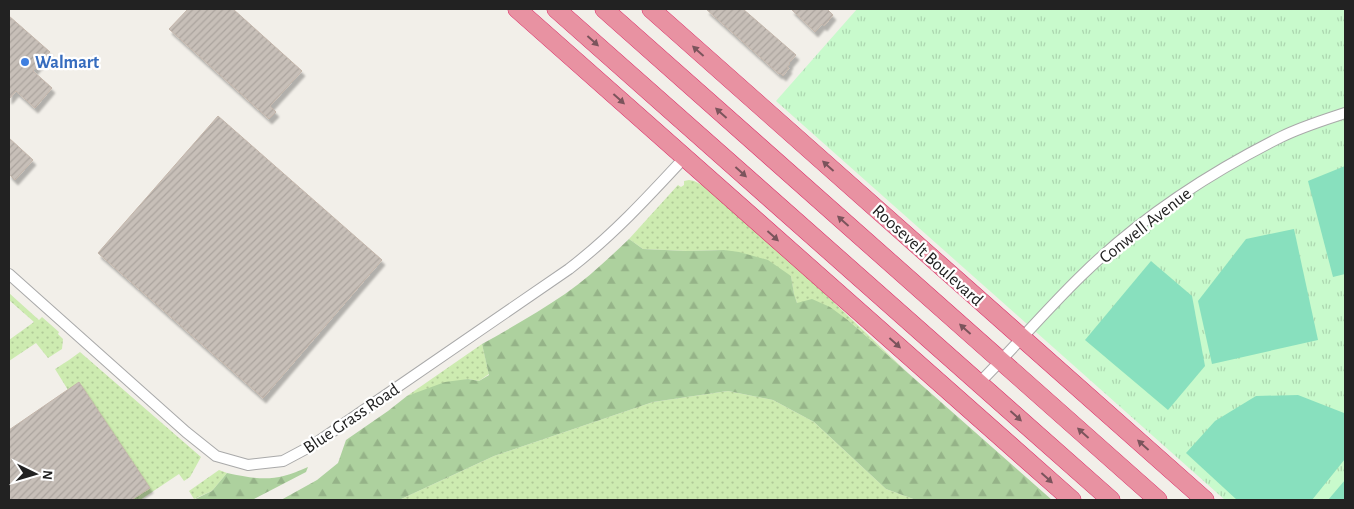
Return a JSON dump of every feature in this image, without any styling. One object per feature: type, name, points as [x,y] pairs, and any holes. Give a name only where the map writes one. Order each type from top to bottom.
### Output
[{"type":"highway","points":[[517,9],[1072,500]]},
{"type":"highway","points":[[556,9],[1111,500]]},
{"type":"highway","name":"Roosevelt Boulevard","points":[[604,9],[1158,500]]},
{"type":"highway","name":"Roosevelt Boulevard","points":[[651,9],[1205,500]]},
{"type":"highway","points":[[1162,462],[1190,500]]},
{"type":"street","name":"Conwell Avenue","points":[[979,384],[1083,274],[1134,230],[1171,202],[1211,176],[1282,136],[1345,114]]},
{"type":"street","name":"Blue Grass Road","points":[[9,274],[186,432],[216,456],[248,465],[283,461],[313,445],[569,269],[628,218],[684,157]]},
{"type":"green space","points":[[857,9],[1345,9],[1345,500],[1225,500],[776,101]]},
{"type":"green space","points":[[1345,166],[1345,274],[1333,277],[1308,181]]},
{"type":"green space","points":[[689,180],[706,187],[823,292],[908,373],[849,321],[797,303],[791,276],[724,250],[643,249],[629,239],[678,185],[681,187],[684,185],[684,181]]},
{"type":"green space","points":[[1294,229],[1318,340],[1212,364],[1198,301],[1246,239]]},
{"type":"green space","points":[[629,239],[643,249],[724,250],[768,260],[791,276],[797,303],[812,299],[830,307],[849,321],[1052,500],[916,500],[886,489],[814,422],[773,400],[728,391],[653,402],[494,456],[399,500],[281,500],[317,480],[338,463],[346,440],[407,396],[445,382],[468,379],[479,381],[489,375],[482,344],[565,294],[590,275]]},
{"type":"green space","points":[[1151,261],[1192,296],[1205,366],[1168,410],[1085,340]]},
{"type":"green space","points":[[9,293],[39,320],[42,317],[59,332],[58,334],[63,339],[62,349],[48,358],[36,343],[9,361],[9,340],[34,322],[9,300]]},
{"type":"green space","points":[[482,344],[489,374],[479,381],[468,379],[407,396]]},
{"type":"green space","points":[[80,352],[201,457],[190,477],[184,481],[179,474],[140,500],[131,500],[149,488],[68,390],[55,369]]},
{"type":"green space","points":[[728,391],[773,400],[814,422],[886,489],[916,500],[399,500],[494,456],[653,402]]},
{"type":"green space","points":[[1298,395],[1345,414],[1345,459],[1312,500],[1237,500],[1186,453],[1215,421],[1256,396]]},
{"type":"green space","points":[[308,467],[306,472],[252,500],[193,500],[212,491],[227,473],[268,478],[286,475]]},
{"type":"green space","points":[[219,470],[227,473],[212,491],[194,499],[189,491]]},
{"type":"green space","points":[[1345,480],[1345,500],[1328,500]]},
{"type":"building","points":[[188,9],[233,9],[302,71],[270,106],[276,112],[269,119],[169,29]]},
{"type":"building","points":[[706,9],[743,9],[796,55],[789,63],[787,67],[789,68],[783,76],[779,74]]},
{"type":"building","points":[[791,9],[827,9],[833,15],[824,26],[822,24],[815,32]]},
{"type":"building","name":"Walmart","points":[[9,16],[50,52],[33,71],[52,88],[35,108],[16,91],[9,99]]},
{"type":"building","points":[[218,116],[382,260],[263,398],[98,253]]},
{"type":"building","points":[[9,138],[33,160],[15,180],[9,174]]},
{"type":"building","points":[[79,382],[150,488],[131,500],[9,500],[9,430]]},
{"type":"place","name":"Walmart","points":[[25,62]]}]
